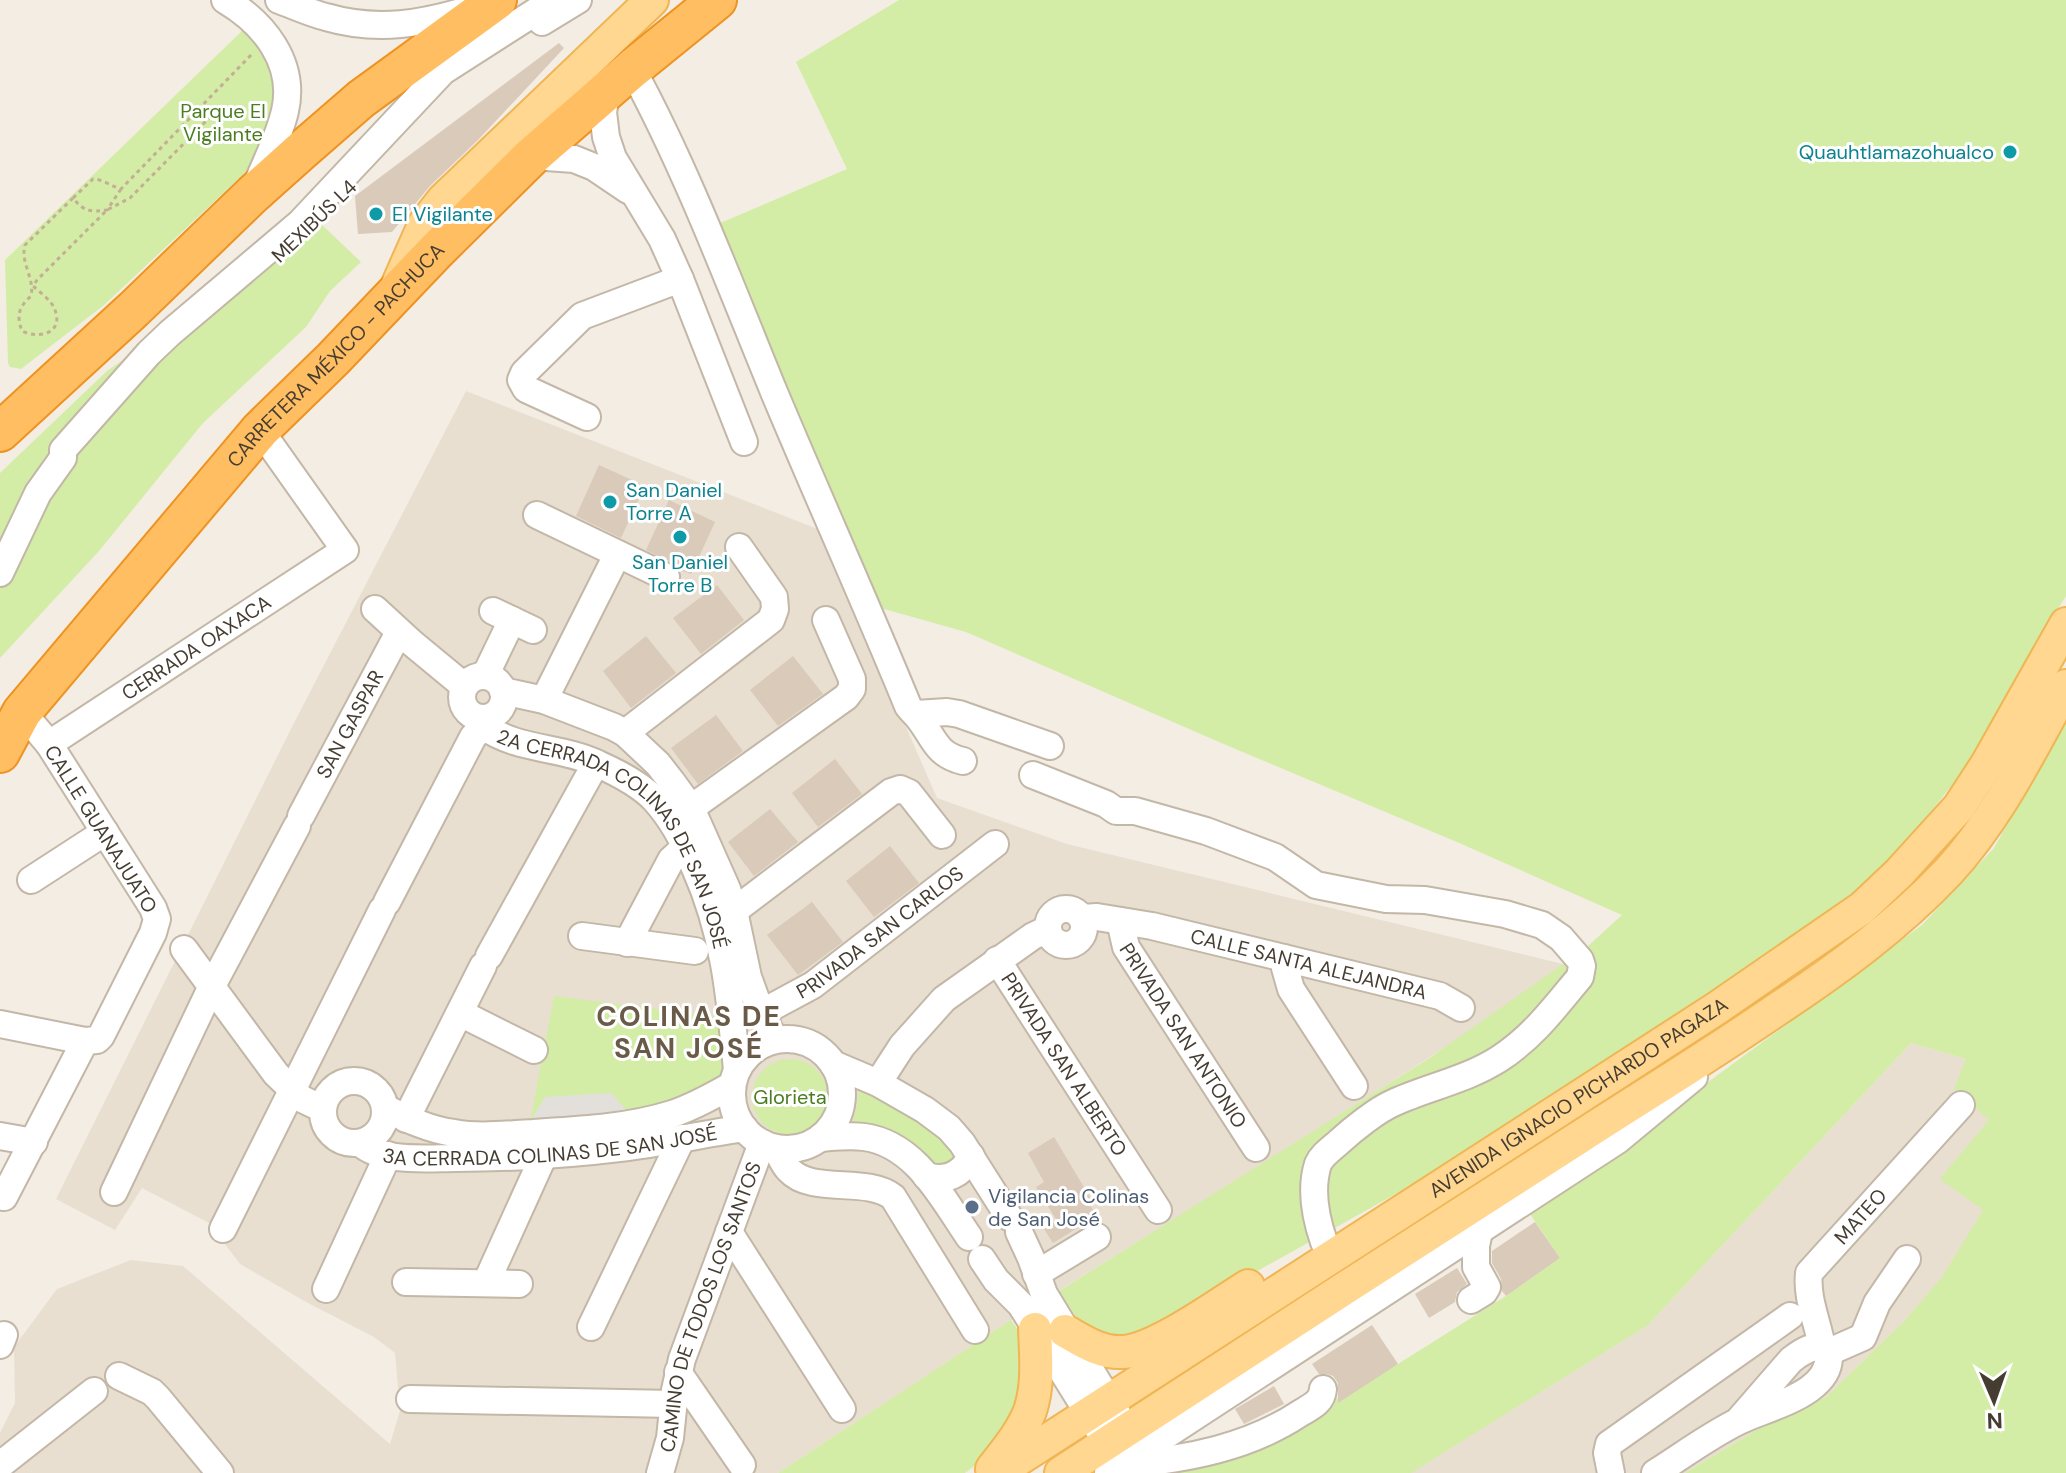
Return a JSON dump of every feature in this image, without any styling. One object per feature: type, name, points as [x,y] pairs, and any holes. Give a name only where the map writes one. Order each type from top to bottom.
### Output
[{"type":"highway","points":[[4,422],[134,309],[253,194],[361,99],[497,0]]},
{"type":"highway","name":"CARRETERA MÉXICO - PACHUCA","points":[[0,753],[11,721],[260,430],[532,156],[619,79],[719,1]]},
{"type":"main road","points":[[393,297],[425,223],[443,200],[652,0]]},
{"type":"main road","name":"AVENIDA IGNACIO PICHARDO PAGAZA","points":[[997,1473],[1717,1008],[1862,908],[1923,848],[1959,807],[2057,658],[2066,624]]},
{"type":"main road","name":"AVENIDA IGNACIO PICHARDO PAGAZA","points":[[1061,1473],[1116,1452],[1427,1234],[1734,1039],[1844,964],[1891,926],[1950,870],[1984,826],[2066,686]]},
{"type":"main road","points":[[989,1473],[1025,1422],[1036,1372],[1050,1330],[1093,1347],[1121,1352],[1134,1350],[1157,1342],[1324,1242],[1408,1208]]},
{"type":"street","points":[[225,0],[242,10],[269,37],[284,66],[285,110],[253,194]]},
{"type":"street","points":[[279,0],[324,17],[381,26],[443,18],[497,0]]},
{"type":"street","name":"MEXIBÚS L4","points":[[0,573],[38,493],[63,458],[63,450],[149,353],[300,223],[443,71],[554,0]]},
{"type":"street","name":"MEXIBÚS L4","points":[[63,458],[72,455],[178,341],[303,235],[456,76],[578,0]]},
{"type":"street","points":[[744,442],[662,239],[613,158],[603,112],[619,79],[653,107],[908,706],[937,746],[952,758],[963,761]]},
{"type":"street","points":[[532,156],[574,159],[594,167],[634,194]]},
{"type":"street","points":[[587,417],[526,389],[521,380],[524,373],[588,312],[680,279]]},
{"type":"street","name":"CERRADA OAXACA","points":[[49,744],[345,550],[260,430]]},
{"type":"street","points":[[537,515],[666,577]]},
{"type":"street","points":[[620,775],[632,740],[775,615],[774,597],[739,547]]},
{"type":"street","points":[[544,700],[617,555]]},
{"type":"street","name":"2A CERRADA COLINAS DE SAN JOSÉ","points":[[375,609],[399,632],[484,684],[544,700],[614,727],[658,764],[691,808],[734,911],[735,1077]]},
{"type":"street","points":[[482,722],[468,712],[462,699],[484,684],[513,620]]},
{"type":"street","points":[[691,808],[850,692],[852,679],[826,620]]},
{"type":"street","name":"SAN GASPAR","points":[[114,1192],[211,988],[399,632]]},
{"type":"street","points":[[223,1229],[291,1089],[473,737],[482,722],[494,715],[502,704],[484,684]]},
{"type":"street","points":[[916,714],[959,714],[1050,746]]},
{"type":"street","name":"CALLE GUANAJUATO","points":[[4,1197],[85,1041],[101,1036],[153,933],[157,919],[49,744],[11,721]]},
{"type":"street","name":"2A CERRADA COLINAS DE SAN JOSÉ","points":[[482,722],[506,740],[596,763],[637,785],[653,798],[686,846],[733,956],[748,977],[775,1040]]},
{"type":"street","points":[[396,1114],[377,1090],[359,1081],[339,1084],[331,1091],[323,1109],[325,1125],[336,1138],[352,1143],[371,1138],[380,1131],[385,1120],[396,1114],[460,1013],[596,763]]},
{"type":"street","points":[[1033,775],[1106,804],[1116,811],[1135,811],[1206,831],[1275,857],[1316,885],[1386,899],[1425,900],[1534,922],[1553,931],[1580,960],[1580,977],[1531,1036],[1498,1060],[1459,1080],[1391,1104],[1323,1156],[1317,1169],[1315,1194],[1318,1225],[1324,1242]]},
{"type":"street","points":[[734,911],[891,792],[900,789],[909,793],[942,835]]},
{"type":"street","points":[[31,880],[105,832]]},
{"type":"street","name":"PRIVADA SAN CARLOS","points":[[761,1013],[813,985],[995,844]]},
{"type":"street","points":[[627,943],[671,860],[686,846]]},
{"type":"street","name":"CALLE SANTA ALEJANDRA","points":[[997,960],[1048,929],[1050,918],[1057,911],[1068,909],[1074,910],[1082,918],[1097,917],[1152,926],[1440,996],[1461,1008]]},
{"type":"street","name":"PRIVADA SAN ANTONIO","points":[[1120,921],[1126,947],[1256,1148]]},
{"type":"street","points":[[582,936],[695,951]]},
{"type":"street","points":[[184,949],[257,1050],[302,1099],[323,1109]]},
{"type":"street","points":[[1284,958],[1291,989],[1354,1086]]},
{"type":"street","points":[[878,1083],[902,1046],[944,999],[997,960]]},
{"type":"street","name":"PRIVADA SAN ALBERTO","points":[[997,960],[1158,1210]]},
{"type":"street","points":[[460,1013],[534,1050]]},
{"type":"street","points":[[0,1024],[85,1041]]},
{"type":"street","points":[[760,1140],[791,1149],[820,1138],[832,1126],[842,1095],[840,1079],[822,1051],[792,1039],[775,1040],[753,1051],[735,1077],[732,1103],[736,1116],[791,1173],[803,1179],[879,1189],[893,1197],[975,1330]]},
{"type":"street","name":"AVENIDA IGNACIO PICHARDO PAGAZA","points":[[1116,1452],[1194,1415],[1618,1140],[1691,1080],[1734,1039]]},
{"type":"street","points":[[833,1064],[878,1083],[925,1110],[957,1135],[1014,1225],[1031,1258],[1044,1294],[1050,1330]]},
{"type":"street","name":"3A CERRADA COLINAS DE SAN JOSÉ","points":[[396,1114],[433,1128],[470,1135],[588,1129],[648,1121],[674,1113],[711,1097],[735,1077]]},
{"type":"street","name":"MATEO","points":[[1826,1349],[1810,1299],[1809,1273],[1961,1105]]},
{"type":"street","points":[[0,1136],[34,1142]]},
{"type":"street","points":[[820,1138],[861,1136],[878,1140],[911,1158],[996,1280],[1050,1330],[1100,1408],[1116,1452],[1219,1450],[1256,1438],[1291,1420],[1319,1401],[1323,1389]]},
{"type":"street","points":[[591,1327],[682,1138]]},
{"type":"street","name":"3A CERRADA COLINAS DE SAN JOSÉ","points":[[360,1143],[388,1155],[417,1158],[544,1155],[630,1147],[682,1138],[760,1140]]},
{"type":"street","name":"CAMINO DE TODOS LOS SANTOS","points":[[660,1473],[670,1438],[678,1372],[760,1140]]},
{"type":"street","points":[[326,1289],[388,1155]]},
{"type":"street","points":[[486,1283],[544,1155]]},
{"type":"street","points":[[926,1176],[935,1179],[953,1176],[967,1165],[971,1156]]},
{"type":"street","points":[[1002,1214],[1014,1225],[1019,1242],[1009,1258],[991,1262],[976,1248],[977,1221],[984,1215],[1002,1214]]},
{"type":"street","points":[[1476,1267],[1479,1231]]},
{"type":"street","points":[[729,1232],[844,1408]]},
{"type":"street","points":[[1036,1274],[1097,1237]]},
{"type":"street","points":[[1440,1256],[1455,1258],[1476,1267],[1487,1287],[1471,1300]]},
{"type":"street","points":[[1655,1473],[1738,1421],[1800,1353],[1811,1348],[1826,1349],[1863,1337],[1880,1297],[1907,1259]]},
{"type":"street","points":[[406,1282],[519,1284]]},
{"type":"street","points":[[1611,1473],[1607,1453],[1609,1444],[1790,1316]]},
{"type":"street","points":[[678,1372],[742,1465]]},
{"type":"street","points":[[119,1376],[152,1392],[220,1473]]},
{"type":"street","points":[[14,1464],[94,1391]]},
{"type":"street","points":[[410,1399],[674,1404]]},
{"type":"street","points":[[1194,1415],[1197,1438],[1219,1450]]},
{"type":"path","points":[[33,286],[107,210],[121,189],[269,37]]},
{"type":"path","points":[[73,198],[80,207],[93,212],[107,210],[130,198],[211,115],[208,110],[199,110]]},
{"type":"path","points":[[33,286],[55,307],[57,318],[49,333],[38,336],[22,331],[18,321],[19,311],[31,296],[33,286],[23,252],[25,245],[93,179],[121,189]]},
{"type":"shaded area","name":"COLINAS DE SAN JOSÉ","points":[[466,391],[820,530],[937,798],[1067,844],[1571,966],[1306,1137],[1002,1326],[778,1473],[0,1473],[0,1433],[15,1403],[14,1347],[57,1289],[131,1260],[183,1266],[390,1444],[400,1411],[395,1353],[374,1337],[240,1264],[209,1223],[142,1188],[115,1230],[56,1199],[294,723]]},
{"type":"shaded area","points":[[1911,1043],[1966,1059],[1989,1120],[1983,1210],[1943,1277],[1905,1320],[1826,1397],[1765,1425],[1685,1473],[1410,1473],[1647,1326]]},
{"type":"shaded area","points":[[611,1093],[628,1112],[530,1122],[545,1097]]},
{"type":"green space","points":[[899,0],[2066,0],[2066,596],[2033,648],[1975,756],[1887,867],[1706,1003],[1410,1186],[1128,1343],[1086,1332],[1059,1291],[1428,1059],[1587,947],[1622,915],[966,632],[877,607],[718,224],[847,169],[796,62]]},
{"type":"green space","name":"Parque El Vigilante","points":[[245,28],[283,79],[266,153],[104,305],[21,369],[10,367],[5,260]]},
{"type":"green space","points":[[320,223],[361,262],[330,291],[306,327],[203,423],[99,551],[0,658],[0,473],[107,371]]},
{"type":"green space","points":[[2066,719],[2066,1473],[1685,1473],[1765,1425],[1826,1397],[1905,1320],[1942,1277],[1983,1210],[1940,1179],[1989,1120],[1954,1089],[1966,1059],[1911,1043],[1647,1326],[1411,1473],[1128,1473],[1254,1444],[1398,1364],[1560,1258],[1528,1211],[1922,925],[1994,848]]},
{"type":"green space","points":[[554,996],[726,1018],[730,1066],[723,1083],[683,1102],[628,1112],[530,1122]]},
{"type":"green space","name":"Glorieta","points":[[790,1059],[804,1062],[817,1070],[825,1083],[828,1097],[825,1111],[817,1124],[804,1132],[790,1135],[776,1132],[763,1124],[755,1111],[752,1097],[755,1083],[763,1070],[776,1062]]},
{"type":"green space","points":[[858,1082],[911,1112],[961,1155],[949,1174],[849,1129],[857,1106]]},
{"type":"green space","points":[[1011,1320],[1023,1337],[1029,1382],[990,1454],[965,1473],[778,1473]]},
{"type":"building","points":[[559,43],[564,48],[430,186],[392,232],[358,234],[355,196]]},
{"type":"building","name":"San Daniel Torre A","points":[[599,465],[645,486],[621,538],[576,516]]},
{"type":"building","name":"San Daniel Torre B","points":[[669,500],[715,522],[691,574],[646,550]]},
{"type":"building","points":[[717,585],[744,620],[701,654],[673,618]]},
{"type":"building","points":[[646,636],[676,673],[631,708],[603,671]]},
{"type":"building","points":[[793,656],[823,694],[778,726],[750,690]]},
{"type":"building","points":[[716,715],[743,751],[698,784],[671,748]]},
{"type":"building","points":[[835,759],[862,794],[818,827],[792,793]]},
{"type":"building","points":[[770,809],[798,842],[754,876],[728,842]]},
{"type":"building","points":[[890,846],[919,883],[874,917],[846,881]]},
{"type":"building","points":[[812,902],[843,942],[798,975],[767,935]]},
{"type":"building","points":[[1054,1137],[1094,1204],[1090,1205],[1097,1216],[1053,1243],[1044,1229],[1057,1221],[1036,1187],[1044,1182],[1028,1153]]},
{"type":"building","points":[[1535,1222],[1560,1258],[1506,1296],[1492,1263],[1492,1251]]},
{"type":"building","points":[[1457,1268],[1467,1284],[1457,1292],[1455,1302],[1429,1318],[1415,1294]]},
{"type":"building","points":[[1372,1325],[1398,1364],[1338,1403],[1338,1383],[1333,1376],[1319,1374],[1312,1364]]},
{"type":"building","points":[[1274,1386],[1284,1404],[1244,1424],[1235,1409]]},
{"type":"place","name":"Quauhtlamazohualco","points":[[2010,152]]},
{"type":"place","name":"El Vigilante","points":[[376,214]]},
{"type":"place","name":"San Daniel Torre A","points":[[610,502]]},
{"type":"place","name":"San Daniel Torre B","points":[[680,537]]},
{"type":"place","name":"Vigilancia Colinas de San José","points":[[972,1207]]},
{"type":"district","name":"COLINAS DE SAN JOSÉ","points":[[689,1032]]}]
